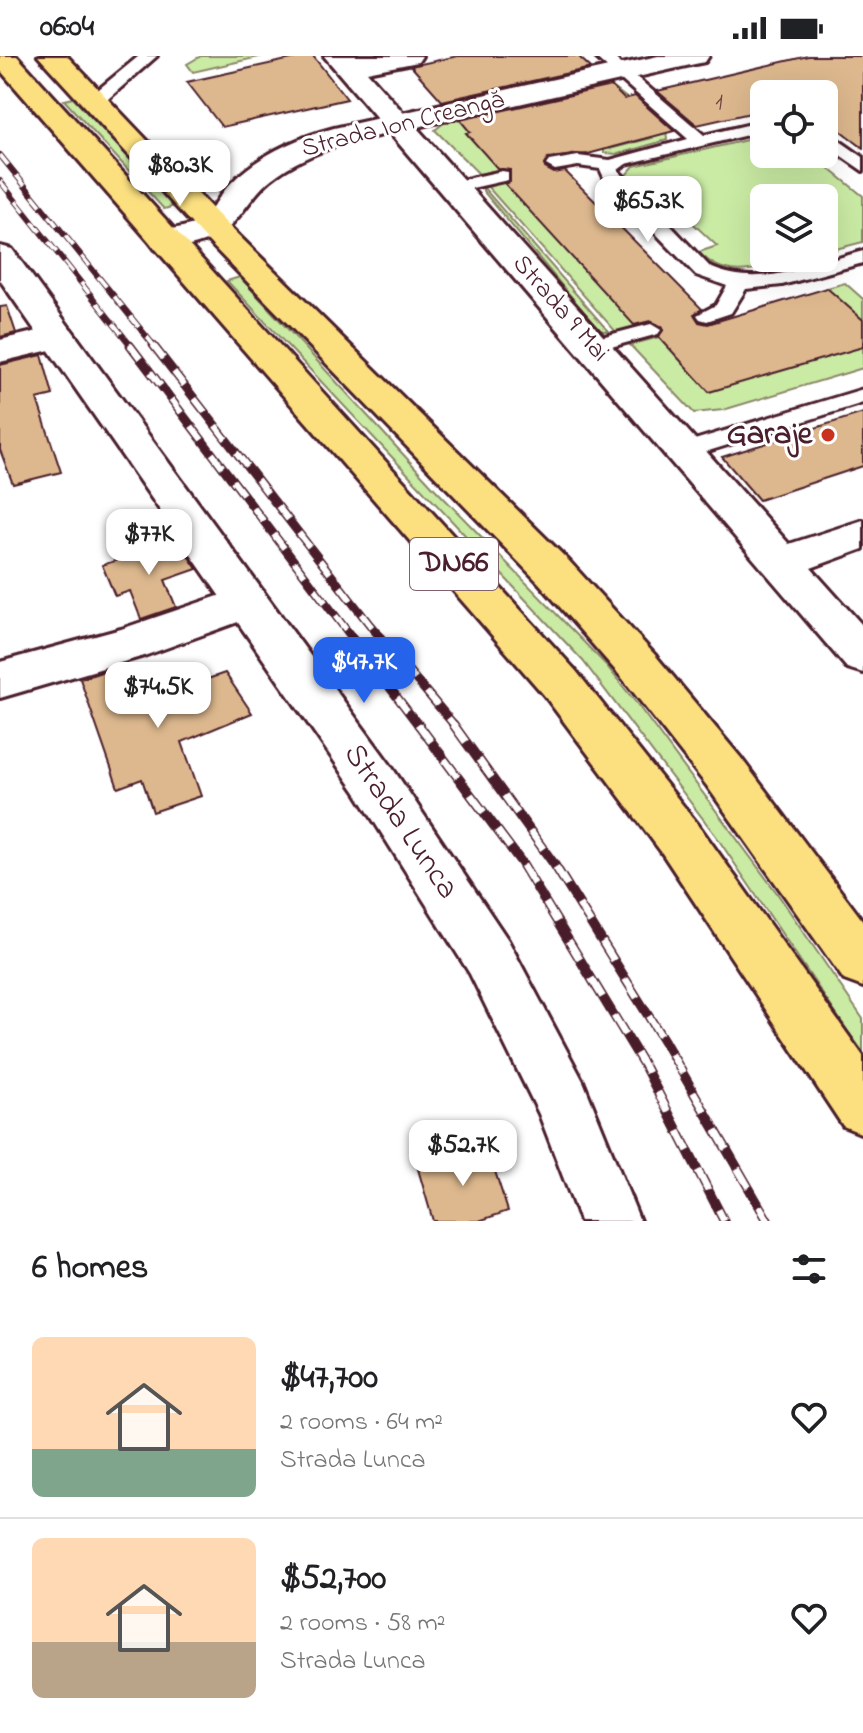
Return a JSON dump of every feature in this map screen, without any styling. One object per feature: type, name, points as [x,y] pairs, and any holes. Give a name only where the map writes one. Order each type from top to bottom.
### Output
[{"type":"main road","name":"DN66","points":[[2,56],[560,683],[621,758],[753,939],[863,1106]]},
{"type":"main road","name":"DN66","points":[[74,80],[212,227],[554,572],[639,667],[724,772],[863,963]]},
{"type":"main road","points":[[34,93],[74,80]]},
{"type":"street","points":[[344,62],[408,56]]},
{"type":"street","name":"Strada Ion Creangă","points":[[212,227],[240,191],[276,161],[334,137],[398,123],[612,64],[695,56]]},
{"type":"street","name":"Strada 9 Mai","points":[[344,62],[686,450],[780,563],[860,648]]},
{"type":"street","points":[[166,242],[212,227]]},
{"type":"street","name":"Strada Lunca","points":[[0,256],[372,777],[489,957],[563,1101],[610,1221]]},
{"type":"street","points":[[0,351],[59,337]]},
{"type":"street","points":[[780,563],[863,534]]},
{"type":"street","points":[[0,680],[128,644],[248,602]]},
{"type":"lane","points":[[74,80],[149,56]]},
{"type":"lane","points":[[612,64],[701,141]]},
{"type":"lane","points":[[555,165],[578,161],[610,165],[750,129]]},
{"type":"lane","points":[[838,146],[863,166]]},
{"type":"lane","points":[[610,165],[612,178],[703,271],[718,279],[739,283],[760,282],[854,259],[863,281]]},
{"type":"lane","points":[[454,187],[502,176]]},
{"type":"lane","points":[[707,315],[724,309],[739,283]]},
{"type":"lane","points":[[593,346],[651,330]]},
{"type":"lane","points":[[686,450],[863,396]]},
{"type":"green space","points":[[201,56],[263,56],[193,72],[187,64]]},
{"type":"green space","points":[[610,85],[666,129],[667,140],[618,154],[604,153],[604,145],[610,149],[652,138],[610,101],[467,133],[499,170],[479,174],[435,130],[446,121]]},
{"type":"green space","points":[[73,98],[175,206],[164,209],[64,100]]},
{"type":"green space","points":[[750,139],[750,168],[828,168],[863,196],[863,242],[838,248],[838,184],[750,184],[750,269],[721,268],[699,252],[717,246],[660,192],[642,196],[625,176],[634,166]]},
{"type":"green space","points":[[504,182],[636,327],[616,332],[487,186]]},
{"type":"green space","points":[[483,187],[609,332],[599,330],[483,191]]},
{"type":"green space","points":[[240,277],[435,489],[606,665],[777,893],[863,1019],[863,1054],[716,836],[583,661],[227,281]]},
{"type":"green space","points":[[845,283],[863,299],[863,320],[827,288]]},
{"type":"green space","points":[[659,337],[863,347],[863,368],[723,410],[694,413],[630,345]]},
{"type":"building","points":[[313,56],[347,99],[222,127],[187,82]]},
{"type":"building","points":[[458,56],[578,56],[591,68],[442,101],[411,66]]},
{"type":"building","points":[[808,56],[863,56],[863,148],[838,129],[838,80],[750,80],[750,113],[697,125],[657,91]]},
{"type":"building","points":[[611,86],[624,99],[635,96],[674,131],[588,154],[548,158],[545,168],[554,173],[565,171],[702,309],[694,314],[699,322],[708,324],[827,288],[863,320],[863,347],[709,392],[659,337],[663,327],[650,321],[634,325],[505,184],[510,182],[510,170],[498,169],[466,133],[470,132],[460,120]]},
{"type":"building","points":[[7,306],[16,333],[0,337],[0,307]]},
{"type":"building","points":[[42,355],[53,395],[37,399],[61,472],[13,484],[0,450],[0,365]]},
{"type":"building","name":"Garaje","points":[[863,413],[863,466],[759,500],[722,457]]},
{"type":"building","points":[[178,541],[197,569],[165,580],[176,607],[141,619],[130,591],[115,596],[102,565]]},
{"type":"building","points":[[126,664],[141,702],[225,673],[252,713],[182,742],[201,796],[153,812],[142,779],[118,788],[80,679]]},
{"type":"building","points":[[487,1147],[508,1211],[479,1221],[433,1221],[418,1169]]},
{"type":"railway","points":[[0,155],[155,347]]},
{"type":"railway","points":[[0,181],[132,347]]},
{"type":"railway","points":[[130,345],[419,726]]},
{"type":"railway","points":[[153,345],[370,625],[455,726]]},
{"type":"railway","points":[[418,724],[521,862],[645,1067],[724,1221]]},
{"type":"railway","points":[[453,724],[554,864],[664,1041],[768,1221]]},
{"type":"place","name":"Garaje","points":[[828,435]]}]
